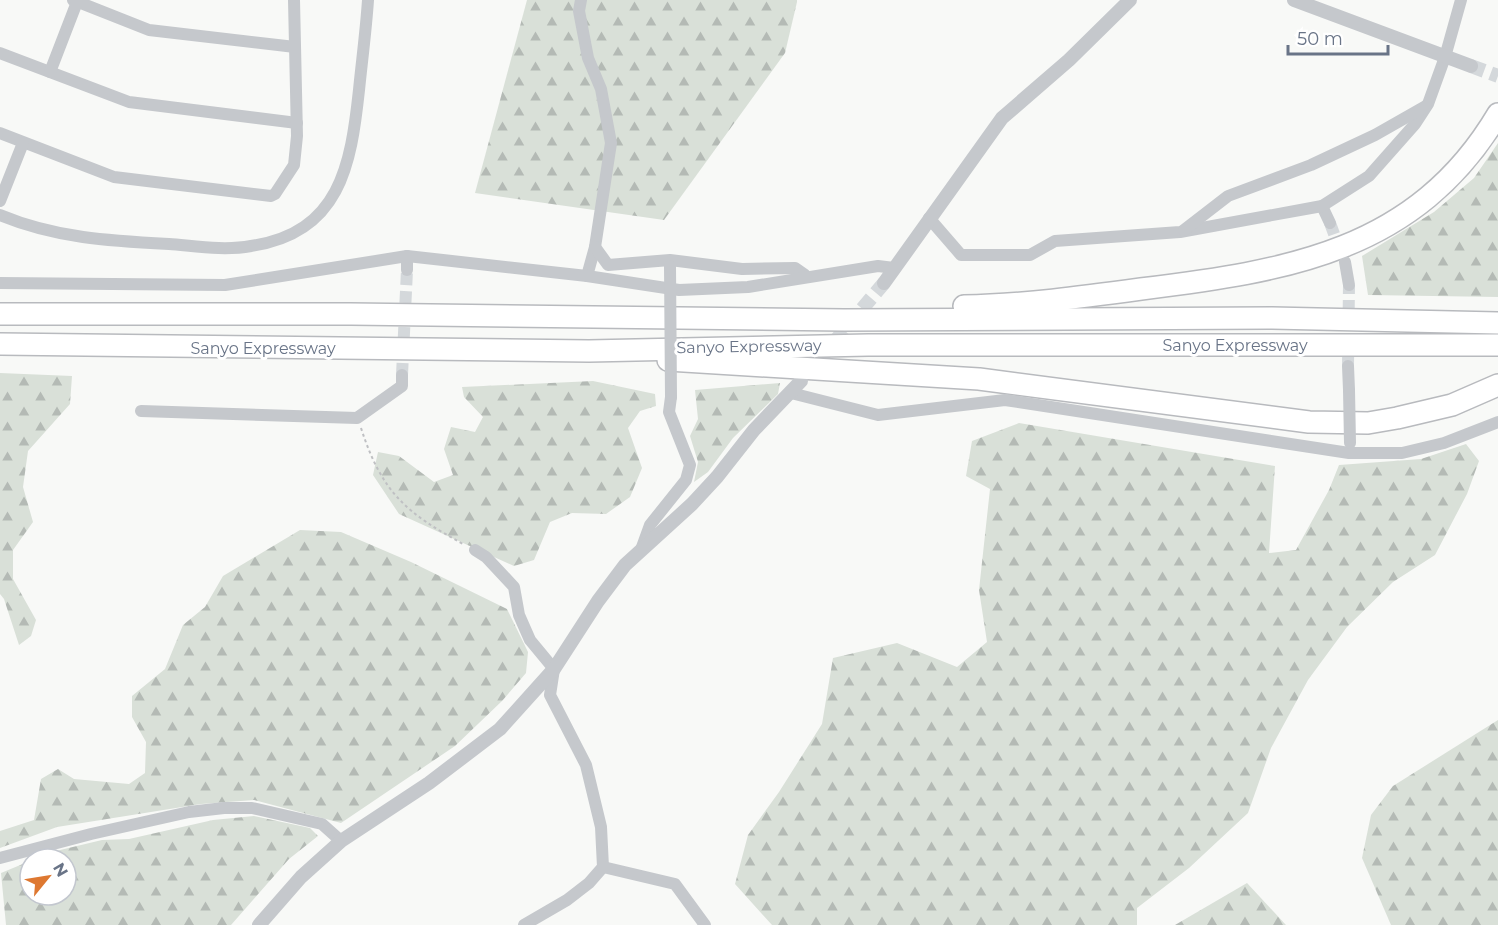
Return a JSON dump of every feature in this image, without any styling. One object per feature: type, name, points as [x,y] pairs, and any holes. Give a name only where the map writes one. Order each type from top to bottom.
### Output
[{"type":"highway","points":[[351,314],[783,311],[1013,305],[1240,276],[1313,259],[1388,226],[1443,184],[1465,161],[1498,114]]},
{"type":"highway","name":"Sanyo Expressway","points":[[0,314],[351,314],[844,320],[1272,318],[1498,322]]},
{"type":"highway","name":"Sanyo Expressway","points":[[0,344],[589,351],[880,345],[1492,345]]},
{"type":"highway","points":[[589,351],[650,358],[979,378],[1309,422],[1368,423],[1397,418],[1452,405],[1498,385]]},
{"type":"street","points":[[0,134],[114,177],[271,196],[281,189],[294,165],[297,123],[294,0]]},
{"type":"street","points":[[0,215],[32,227],[88,239],[234,248],[263,244],[299,228],[332,197],[346,171],[353,142],[369,0]]},
{"type":"street","points":[[581,0],[579,11],[588,58],[601,89],[611,143],[595,247],[586,276]]},
{"type":"street","points":[[884,284],[1002,118],[1069,60],[1130,0]]},
{"type":"street","points":[[1294,0],[1472,66]]},
{"type":"street","points":[[929,218],[961,255],[1030,255],[1055,241],[1180,232],[1322,206],[1369,176],[1415,124],[1428,105],[1445,57],[1461,0]]},
{"type":"street","points":[[50,72],[75,1],[149,30],[295,47]]},
{"type":"street","points":[[0,53],[129,102],[297,123]]},
{"type":"street","points":[[1180,232],[1228,196],[1311,165],[1375,135],[1428,105]]},
{"type":"street","points":[[0,201],[23,143]]},
{"type":"street","points":[[1322,206],[1330,223]]},
{"type":"street","points":[[595,247],[608,266],[670,263],[742,269],[795,268],[805,275]]},
{"type":"street","points":[[0,283],[225,285],[407,256],[586,276],[679,290],[748,287],[805,275],[878,266],[894,268]]},
{"type":"street","points":[[407,256],[407,270]]},
{"type":"street","points":[[1345,262],[1349,285]]},
{"type":"street","points":[[642,547],[650,525],[686,480],[690,465],[669,412],[671,397],[670,263]]},
{"type":"street","points":[[1348,366],[1350,448]]},
{"type":"street","points":[[141,411],[357,418],[402,386],[402,375]]},
{"type":"street","points":[[259,925],[301,877],[342,841],[429,783],[500,729],[554,669],[598,600],[642,547],[692,504],[717,477],[754,430],[801,381]]},
{"type":"street","points":[[791,393],[878,415],[1005,400],[1350,448],[1402,453],[1444,443],[1498,422]]},
{"type":"street","points":[[475,550],[486,557],[514,587],[519,615],[530,640],[554,669],[550,695],[586,765],[602,827],[603,867],[589,883],[567,900],[524,925]]},
{"type":"street","points":[[0,858],[189,812],[224,808],[252,808],[322,824],[342,841]]},
{"type":"street","points":[[603,867],[675,884],[705,925]]},
{"type":"path","points":[[357,418],[374,461],[398,501],[444,533],[475,550]]},
{"type":"green space","points":[[527,0],[797,0],[797,2],[785,53],[664,220],[475,193]]},
{"type":"green space","points":[[1498,143],[1498,297],[1368,295],[1362,256],[1434,212],[1474,178]]},
{"type":"green space","points":[[0,373],[72,376],[70,404],[28,451],[23,487],[33,522],[13,550],[13,579],[36,620],[31,636],[19,645],[4,599],[0,594]]},
{"type":"green space","points":[[593,381],[655,394],[656,406],[640,411],[628,428],[642,468],[630,497],[606,514],[572,513],[550,522],[534,560],[514,566],[399,514],[373,475],[378,452],[399,456],[434,482],[453,475],[444,449],[451,427],[475,432],[483,417],[464,397],[462,387]]},
{"type":"green space","points":[[780,383],[778,394],[733,438],[708,472],[694,482],[698,462],[690,436],[698,419],[695,390]]},
{"type":"green space","points":[[1019,423],[1275,466],[1269,553],[1296,550],[1329,490],[1339,465],[1421,459],[1466,444],[1479,461],[1467,494],[1435,555],[1393,582],[1347,627],[1308,680],[1271,748],[1248,813],[1189,868],[1137,908],[1137,925],[772,925],[735,884],[748,835],[779,792],[822,724],[833,658],[897,643],[957,667],[987,642],[979,590],[990,489],[966,476],[972,441]]},
{"type":"green space","points":[[300,530],[341,532],[411,562],[507,609],[528,652],[526,673],[502,701],[455,746],[341,823],[254,800],[201,804],[57,827],[0,848],[0,831],[34,820],[41,779],[58,769],[74,779],[129,784],[145,773],[146,742],[132,717],[132,696],[165,669],[183,625],[205,607],[223,576]]},
{"type":"green space","points":[[1498,720],[1498,925],[1391,925],[1362,858],[1371,815],[1393,786]]},
{"type":"green space","points":[[254,816],[310,828],[318,836],[289,859],[231,925],[6,925],[1,873],[18,866],[18,907],[78,907],[78,847],[73,847],[102,840],[129,839],[213,820]]},
{"type":"green space","points":[[1247,883],[1286,925],[1175,925]]},
{"type":"tunnel","points":[[1471,66],[1498,76]]},
{"type":"tunnel","points":[[1330,223],[1341,253]]},
{"type":"tunnel","points":[[402,375],[407,270]]},
{"type":"tunnel","points":[[808,373],[884,283]]},
{"type":"tunnel","points":[[1348,366],[1349,285]]}]
